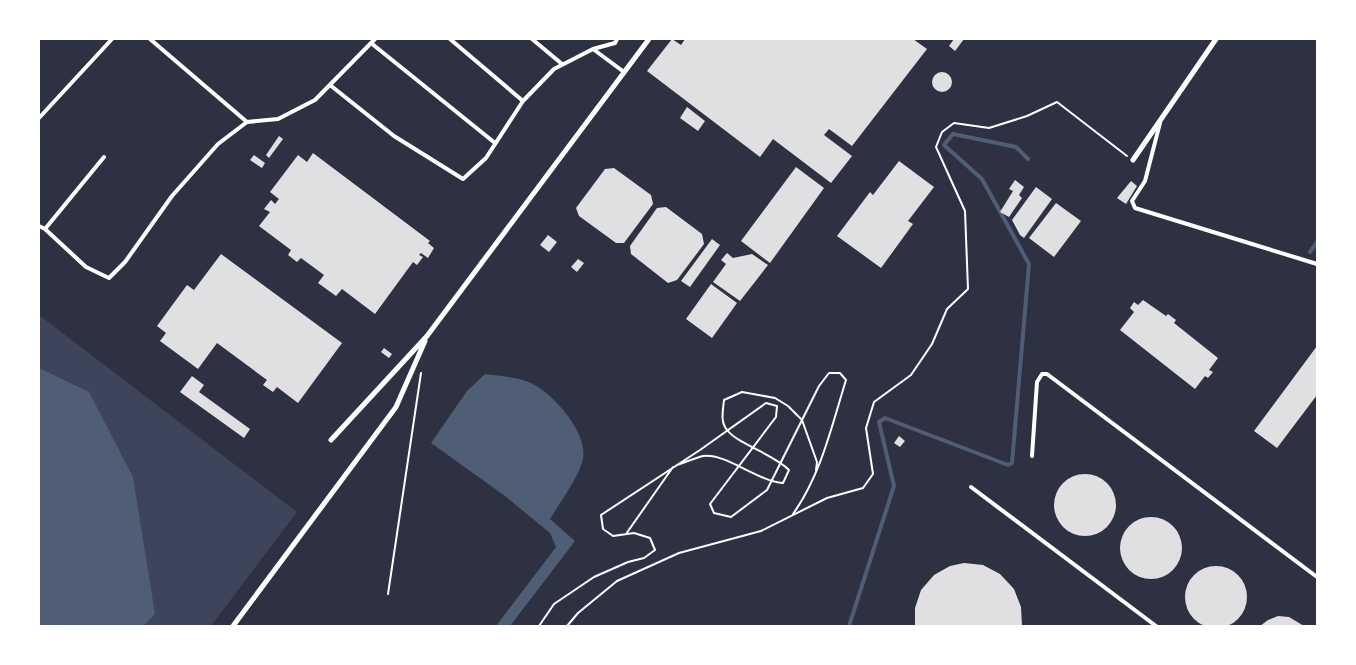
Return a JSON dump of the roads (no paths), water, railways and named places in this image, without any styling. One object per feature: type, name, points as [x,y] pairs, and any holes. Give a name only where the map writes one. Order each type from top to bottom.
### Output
[{"type":"street","points":[[331,440],[427,336],[649,39]]},
{"type":"street","points":[[1133,160],[1216,39]]},
{"type":"street","points":[[233,626],[396,407],[427,336]]},
{"type":"lane","points":[[39,118],[112,39]]},
{"type":"lane","points":[[150,39],[248,122]]},
{"type":"lane","points":[[450,39],[523,101]]},
{"type":"lane","points":[[532,39],[562,64]]},
{"type":"lane","points":[[611,39],[616,41]]},
{"type":"lane","points":[[39,226],[45,229],[86,267],[109,278],[125,262],[172,196],[218,144],[248,122],[278,119],[315,100],[373,41],[495,143]]},
{"type":"lane","points":[[330,85],[394,136],[463,179],[486,158],[523,101],[554,68],[593,48],[616,41]]},
{"type":"lane","points":[[593,48],[624,72]]},
{"type":"lane","points":[[1161,118],[1145,181],[1132,200],[1135,208],[1317,264]]},
{"type":"lane","points":[[45,229],[104,158]]},
{"type":"lane","points":[[1032,456],[1037,382],[1042,374],[1047,374],[1317,577]]},
{"type":"lane","points":[[971,486],[1156,626]]},
{"type":"waterway","points":[[849,626],[894,486],[879,422],[885,418],[1008,465],[1012,463],[1029,264],[982,179],[944,145],[953,134],[1016,147],[1028,159]]},
{"type":"waterway","points":[[1310,252],[1317,242]]}]
